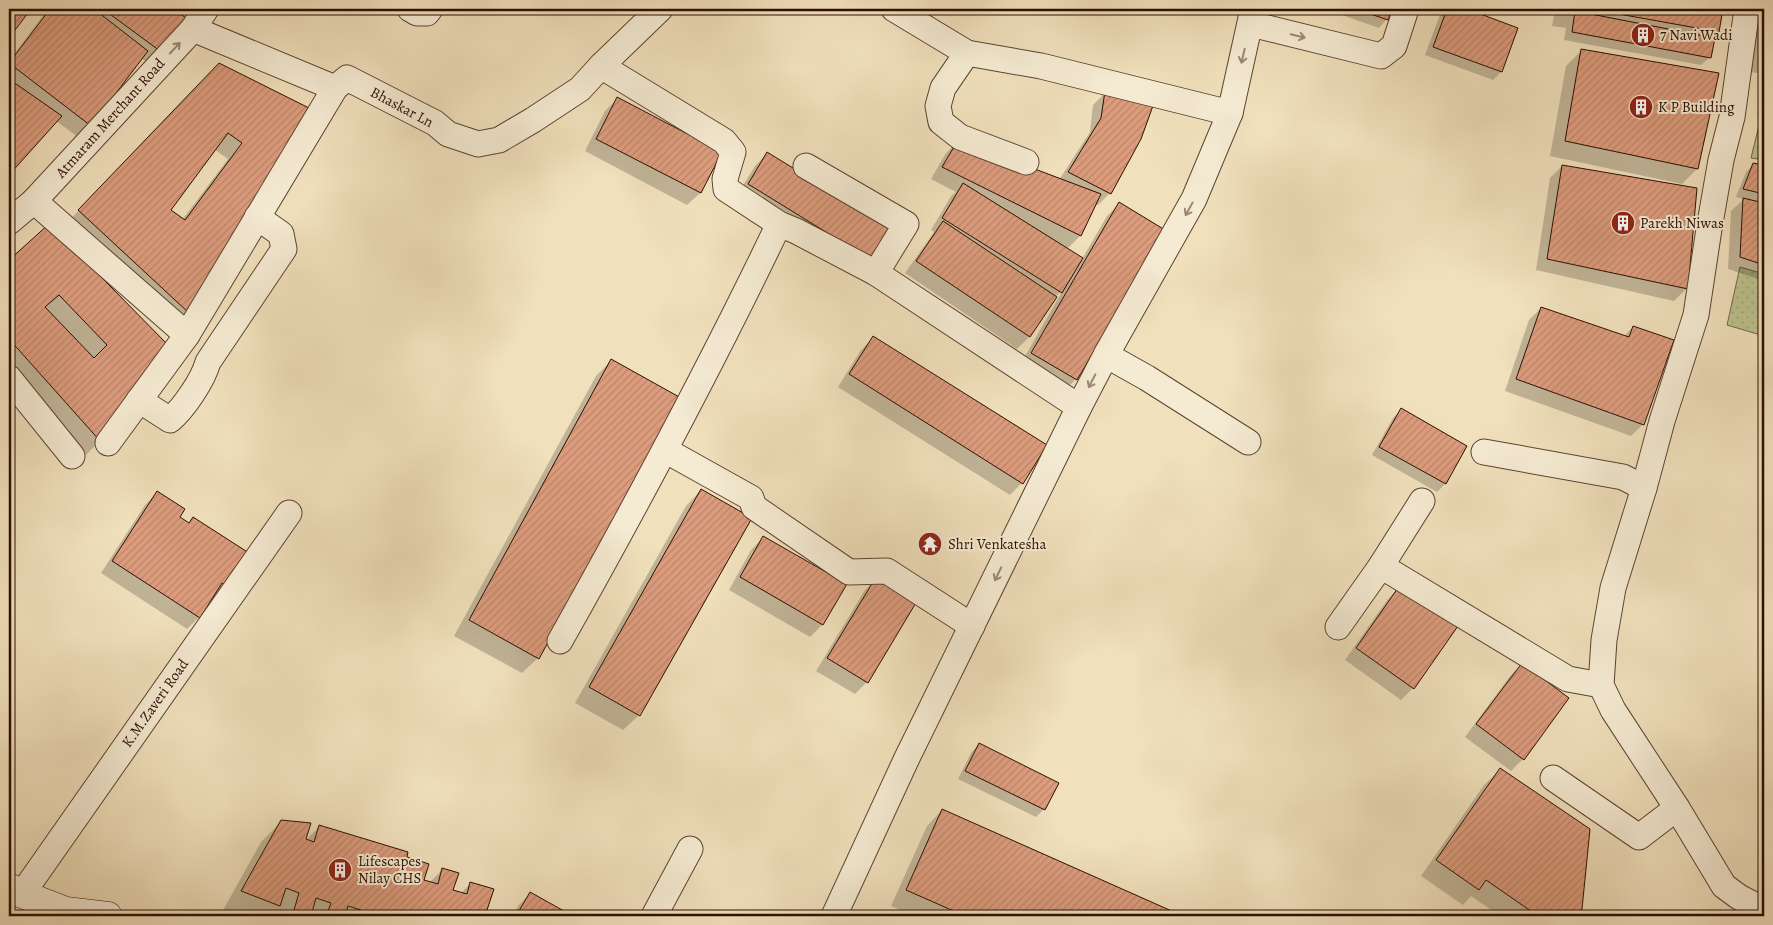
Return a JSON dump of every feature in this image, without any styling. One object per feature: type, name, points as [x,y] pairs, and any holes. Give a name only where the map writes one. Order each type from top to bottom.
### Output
[{"type":"main road","points":[[15,891],[66,914],[108,916]]},
{"type":"street","points":[[410,9],[417,13],[427,13],[430,9]]},
{"type":"street","points":[[660,9],[601,66],[724,141],[734,152],[725,179],[726,189],[778,224],[796,231],[876,273],[1079,407]]},
{"type":"street","points":[[894,9],[967,53],[1041,66],[1230,112]]},
{"type":"street","points":[[834,916],[906,760],[1079,407],[1106,355],[1194,199],[1230,112],[1252,16],[1381,56],[1394,46],[1406,9]]},
{"type":"street","points":[[1747,9],[1732,117],[1709,229],[1696,315],[1662,421],[1644,488],[1613,588],[1604,640],[1601,685],[1613,710],[1724,886],[1738,897],[1764,910]]},
{"type":"street","points":[[108,443],[187,335],[335,88],[199,19]]},
{"type":"street","name":"Atmaram Merchant Road","points":[[9,222],[34,202],[199,19]]},
{"type":"street","points":[[967,53],[943,88],[938,106],[941,122],[960,137],[1026,162]]},
{"type":"street","name":"Bhaskar Ln","points":[[335,88],[347,78],[435,123],[448,134],[478,144],[499,140],[533,120],[580,89],[601,66]]},
{"type":"street","points":[[806,166],[906,224],[876,273]]},
{"type":"street","points":[[34,202],[187,335]]},
{"type":"street","points":[[139,400],[170,420],[177,414],[205,373],[208,362],[284,250],[281,234],[257,217]]},
{"type":"street","points":[[560,641],[665,450],[731,324],[778,224]]},
{"type":"street","points":[[1106,355],[1147,378],[1248,442]]},
{"type":"street","points":[[9,378],[72,456]]},
{"type":"street","points":[[665,450],[751,498],[754,507],[849,572],[887,571],[972,626]]},
{"type":"street","points":[[1484,452],[1623,477],[1644,488]]},
{"type":"street","points":[[1338,627],[1381,566],[1422,501]]},
{"type":"street","name":"K.M.Zaveri Road","points":[[15,891],[289,513]]},
{"type":"street","points":[[1381,566],[1568,679],[1601,685]]},
{"type":"street","points":[[1553,778],[1639,837],[1676,808]]},
{"type":"street","points":[[654,916],[690,849]]},
{"type":"green space","points":[[1761,117],[1764,117],[1764,160],[1751,158]]},
{"type":"green space","points":[[1740,267],[1764,274],[1764,336],[1727,325]]},
{"type":"building","points":[[9,9],[31,9],[9,38]]},
{"type":"building","points":[[50,9],[94,9],[148,51],[91,126],[9,63]]},
{"type":"building","points":[[103,9],[173,9],[189,20],[164,54]]},
{"type":"building","points":[[1356,9],[1392,9],[1388,20]]},
{"type":"building","points":[[1447,9],[1467,9],[1518,28],[1502,72],[1433,47]]},
{"type":"building","points":[[1591,9],[1723,9],[1719,32]]},
{"type":"building","name":"7 Navi Wadi","points":[[1575,11],[1715,38],[1711,58],[1572,32]]},
{"type":"building","name":"K P Building","points":[[1581,49],[1719,73],[1698,169],[1565,141]]},
{"type":"building","points":[[219,63],[317,112],[189,313],[78,210]],"holes":[[[228,133],[242,143],[185,220],[171,210]]]},
{"type":"building","points":[[9,79],[62,116],[9,175]]},
{"type":"building","points":[[1764,88],[1764,113],[1760,112]]},
{"type":"building","points":[[1105,91],[1154,103],[1141,139],[1111,194],[1068,172],[1101,118]]},
{"type":"building","points":[[617,97],[722,152],[701,193],[596,139]]},
{"type":"building","points":[[958,140],[1101,194],[1081,236],[942,167]]},
{"type":"building","points":[[767,152],[892,229],[873,261],[748,184]]},
{"type":"building","points":[[1753,163],[1764,165],[1764,194],[1743,189]]},
{"type":"building","name":"Parekh Niwas","points":[[1562,165],[1697,188],[1688,289],[1547,259]]},
{"type":"building","points":[[963,183],[1083,258],[1062,293],[942,218]]},
{"type":"building","points":[[1743,198],[1764,203],[1764,265],[1740,257]]},
{"type":"building","points":[[1119,202],[1165,230],[1077,380],[1031,353]]},
{"type":"building","points":[[943,221],[1057,297],[1030,337],[916,261]]},
{"type":"building","points":[[49,224],[171,348],[101,442],[9,339],[9,260]],"holes":[[[59,295],[107,345],[94,358],[45,307]]]},
{"type":"building","points":[[1541,307],[1629,337],[1633,326],[1674,340],[1644,425],[1516,379]]},
{"type":"building","points":[[873,336],[1047,445],[1023,484],[849,374]]},
{"type":"building","points":[[611,359],[681,398],[539,659],[469,620]]},
{"type":"building","points":[[1401,408],[1467,446],[1446,484],[1379,447]]},
{"type":"building","points":[[701,489],[752,518],[640,716],[589,687]]},
{"type":"building","points":[[157,491],[185,509],[180,517],[189,523],[193,517],[249,553],[227,586],[222,583],[200,618],[112,561]]},
{"type":"building","points":[[763,536],[847,584],[823,625],[740,577]]},
{"type":"building","points":[[876,577],[917,601],[868,683],[827,658]]},
{"type":"building","points":[[1400,585],[1458,626],[1414,689],[1356,648]]},
{"type":"building","points":[[1522,663],[1569,698],[1524,760],[1476,724]]},
{"type":"building","points":[[979,743],[1059,783],[1045,810],[965,771]]},
{"type":"building","points":[[1500,768],[1590,829],[1582,909],[1579,916],[1538,916],[1486,880],[1479,890],[1436,860]]},
{"type":"building","points":[[942,809],[1183,916],[965,916],[906,890]]},
{"type":"building","name":"Lifescapes Nilay CHS","points":[[281,820],[311,823],[306,839],[314,842],[319,825],[408,852],[407,857],[429,864],[424,880],[438,884],[442,868],[459,873],[453,890],[467,894],[470,882],[494,889],[485,916],[360,916],[361,910],[348,906],[345,916],[326,916],[331,903],[316,898],[311,916],[294,910],[299,893],[286,888],[280,906],[241,891]]},
{"type":"building","points":[[530,892],[573,916],[516,916]]},
{"type":"place","name":"7 Navi Wadi","points":[[1643,35]]},
{"type":"place","name":"K P Building","points":[[1641,107]]},
{"type":"place","name":"Parekh Niwas","points":[[1623,223]]},
{"type":"place","name":"Shri Venkatesha","points":[[930,544]]},
{"type":"place","name":"Lifescapes Nilay CHS","points":[[340,870]]}]
